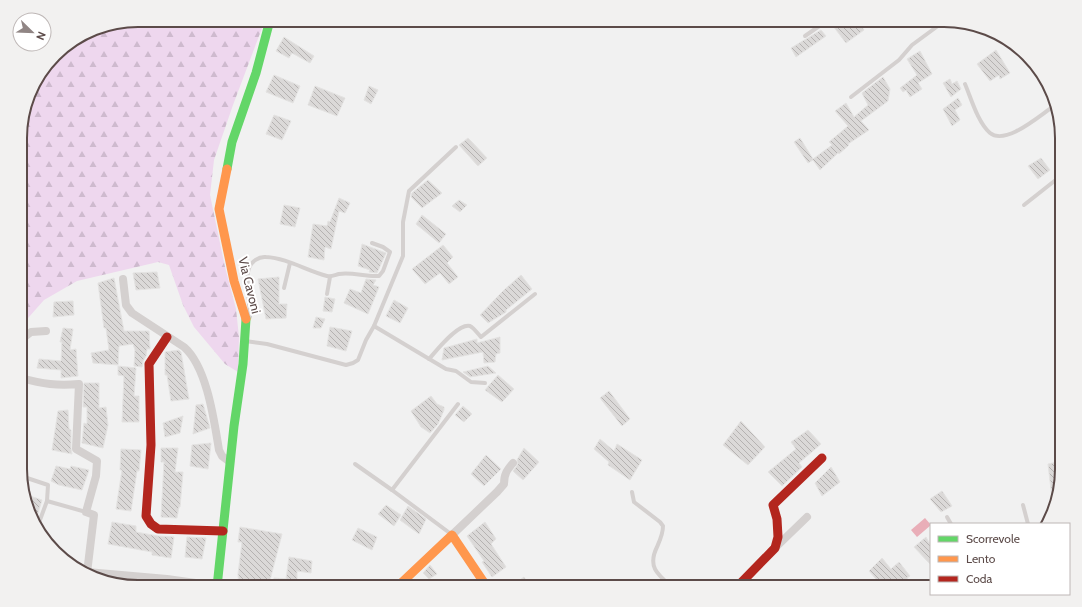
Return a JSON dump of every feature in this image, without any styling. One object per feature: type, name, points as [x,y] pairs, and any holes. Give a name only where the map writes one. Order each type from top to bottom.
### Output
[{"type":"street","name":"Via Cavoni","points":[[218,580],[230,462],[243,364],[246,318],[234,281],[219,209],[232,142],[256,74],[268,27]]},
{"type":"street","points":[[123,279],[126,305],[132,313],[190,352],[209,398],[219,450],[222,456],[230,462]]},
{"type":"street","points":[[27,335],[31,332],[46,331]]},
{"type":"street","points":[[167,337],[149,364],[151,445],[146,516],[151,524],[158,529],[223,531]]},
{"type":"street","points":[[27,380],[45,384],[79,384],[76,449],[97,462],[96,476],[86,512],[94,515],[88,568]]},
{"type":"street","points":[[775,548],[778,537],[777,518],[773,505],[822,458]]},
{"type":"street","points":[[404,580],[497,492],[504,484],[504,477],[507,470],[513,463]]},
{"type":"street","points":[[744,580],[807,517]]},
{"type":"street","points":[[452,535],[482,580]]},
{"type":"street","points":[[104,574],[167,580]]},
{"type":"lane","points":[[805,36],[818,27]]},
{"type":"lane","points":[[851,97],[899,60],[912,45],[936,27]]},
{"type":"lane","points":[[964,84],[981,122],[990,133],[1000,136],[1012,134],[1051,108]]},
{"type":"lane","points":[[372,243],[384,247],[390,252],[383,271],[379,276],[348,273],[330,277],[290,263],[264,256],[253,261],[247,276],[250,327],[245,339],[346,365],[358,360],[403,256],[403,222],[409,191],[456,147]]},
{"type":"lane","points":[[1024,205],[1055,181]]},
{"type":"lane","points":[[284,288],[290,263]]},
{"type":"lane","points":[[327,294],[330,277]]},
{"type":"lane","points":[[429,359],[458,328],[466,326],[472,327],[481,337],[535,294]]},
{"type":"lane","points":[[374,326],[446,369],[456,371],[471,382],[485,382]]},
{"type":"lane","points":[[392,490],[458,404]]},
{"type":"lane","points":[[355,464],[452,535]]},
{"type":"lane","points":[[28,478],[48,485],[47,501],[40,521]]},
{"type":"lane","points":[[632,492],[634,502],[663,526],[661,539],[655,551],[654,566],[656,572],[665,580]]},
{"type":"lane","points":[[47,501],[86,512]]},
{"type":"lane","points":[[1023,505],[1028,523]]},
{"type":"lane","points":[[947,517],[950,523]]},
{"type":"green space","points":[[262,27],[214,160],[210,195],[225,267],[236,309],[239,337],[238,372],[225,364],[194,327],[183,305],[169,265],[158,262],[77,281],[44,300],[27,319],[28,123],[35,95],[54,65],[70,50],[89,38],[123,28]]},
{"type":"shaded area","points":[[925,518],[930,524],[930,526],[917,537],[911,530]]},
{"type":"building","points":[[834,27],[862,27],[864,30],[846,43]]},
{"type":"building","points":[[821,30],[826,36],[796,57],[791,48]]},
{"type":"building","points":[[284,37],[314,56],[310,63],[292,53],[289,58],[276,51]]},
{"type":"building","points":[[996,50],[1010,73],[1000,79],[999,75],[990,81],[977,64]]},
{"type":"building","points":[[920,51],[932,74],[918,83],[922,89],[910,97],[906,90],[903,92],[900,88],[917,75],[907,59]]},
{"type":"building","points":[[274,75],[300,86],[293,103],[266,92]]},
{"type":"building","points":[[883,77],[890,89],[888,101],[861,121],[869,130],[848,144],[849,145],[820,170],[813,160],[808,163],[794,142],[800,138],[813,159],[832,145],[829,142],[848,126],[835,111],[846,103],[854,117],[868,105],[862,93]]},
{"type":"building","points":[[950,79],[952,84],[957,81],[961,89],[951,97],[943,83]]},
{"type":"building","points":[[315,86],[345,98],[337,116],[308,105]]},
{"type":"building","points":[[369,86],[378,90],[371,104],[364,100]]},
{"type":"building","points":[[958,98],[962,105],[955,110],[960,120],[952,126],[943,109]]},
{"type":"building","points":[[274,115],[291,121],[282,140],[266,134]]},
{"type":"building","points":[[468,138],[487,158],[478,166],[459,145]]},
{"type":"building","points":[[1041,158],[1050,170],[1038,179],[1028,166]]},
{"type":"building","points":[[428,180],[442,193],[422,208],[411,197],[412,193]]},
{"type":"building","points":[[339,198],[350,203],[345,213],[339,211],[331,249],[325,247],[324,260],[308,257],[313,224],[327,226]]},
{"type":"building","points":[[459,200],[467,205],[460,212],[452,206]]},
{"type":"building","points":[[284,205],[300,208],[295,227],[280,224]]},
{"type":"building","points":[[422,215],[446,234],[439,243],[416,224]]},
{"type":"building","points":[[362,244],[386,253],[377,273],[369,272],[370,270],[358,266]]},
{"type":"building","points":[[443,245],[453,257],[447,263],[458,277],[449,284],[440,273],[425,284],[412,269]]},
{"type":"building","points":[[157,272],[160,288],[136,290],[133,273]]},
{"type":"building","points":[[521,275],[532,289],[506,310],[506,312],[488,323],[480,315]]},
{"type":"building","points":[[279,277],[279,304],[287,304],[286,318],[266,319],[258,279]]},
{"type":"building","points":[[114,278],[124,331],[149,331],[150,349],[147,349],[142,367],[134,366],[135,350],[133,344],[119,346],[118,365],[93,363],[91,353],[109,350],[106,328],[104,328],[98,283]]},
{"type":"building","points":[[366,279],[376,280],[373,285],[379,287],[368,314],[344,303],[350,289],[361,293]]},
{"type":"building","points":[[325,297],[335,299],[332,312],[323,311]]},
{"type":"building","points":[[394,300],[408,308],[400,323],[386,316]]},
{"type":"building","points":[[73,301],[74,315],[53,317],[54,302]]},
{"type":"building","points":[[316,317],[325,319],[321,328],[313,328]]},
{"type":"building","points":[[330,327],[352,331],[346,351],[327,346]]},
{"type":"building","points":[[63,328],[73,329],[70,350],[76,349],[78,376],[61,378],[61,370],[37,368],[39,359],[61,361],[62,342],[60,342]]},
{"type":"building","points":[[500,337],[500,353],[496,354],[495,362],[484,363],[483,352],[442,360],[444,348],[477,339],[477,343]]},
{"type":"building","points":[[179,350],[181,352],[189,399],[171,401],[167,375],[165,375],[165,352]]},
{"type":"building","points":[[118,366],[136,368],[134,396],[139,396],[139,422],[122,422],[124,376],[118,375]]},
{"type":"building","points":[[488,366],[496,373],[470,377],[463,372]]},
{"type":"building","points":[[498,375],[514,389],[502,402],[485,390]]},
{"type":"building","points":[[84,383],[99,383],[99,408],[106,407],[108,425],[103,448],[82,443],[84,423],[87,424],[87,407],[83,407]]},
{"type":"building","points":[[609,391],[630,419],[622,426],[600,398]]},
{"type":"building","points":[[431,396],[437,404],[444,407],[444,410],[438,424],[430,433],[421,427],[411,411]]},
{"type":"building","points":[[203,404],[210,428],[193,434],[196,405]]},
{"type":"building","points":[[463,406],[472,414],[464,422],[455,415]]},
{"type":"building","points":[[68,410],[72,454],[52,450],[58,411]]},
{"type":"building","points":[[183,416],[180,433],[165,437],[163,423]]},
{"type":"building","points":[[741,421],[765,447],[748,465],[723,445]]},
{"type":"building","points":[[808,430],[821,444],[799,463],[802,467],[782,486],[768,472],[796,449],[791,442]]},
{"type":"building","points":[[600,439],[614,451],[617,444],[642,460],[630,480],[608,465],[609,462],[594,449]]},
{"type":"building","points":[[211,443],[208,469],[190,466],[192,445]]},
{"type":"building","points":[[161,448],[178,448],[175,472],[183,472],[180,507],[177,518],[161,517],[164,462],[161,462]]},
{"type":"building","points":[[524,448],[539,462],[523,480],[513,471],[518,464],[517,460]]},
{"type":"building","points":[[121,449],[141,450],[139,471],[137,471],[131,511],[116,509],[122,470],[120,470]]},
{"type":"building","points":[[486,455],[501,469],[484,486],[471,474]]},
{"type":"building","points":[[1055,462],[1055,477],[1052,495],[1048,464]]},
{"type":"building","points":[[56,466],[70,469],[71,466],[89,470],[82,490],[59,485],[51,481]]},
{"type":"building","points":[[831,467],[840,482],[822,496],[815,483]]},
{"type":"building","points":[[942,491],[952,506],[941,512],[930,499]]},
{"type":"building","points":[[31,496],[42,500],[37,516]]},
{"type":"building","points":[[386,505],[401,515],[394,526],[378,514]]},
{"type":"building","points":[[408,506],[426,519],[419,534],[400,520]]},
{"type":"building","points":[[112,522],[136,526],[136,532],[174,537],[171,558],[152,555],[152,552],[108,544]]},
{"type":"building","points":[[485,522],[496,539],[491,544],[506,567],[492,577],[482,562],[484,561],[467,536]]},
{"type":"building","points":[[240,527],[282,534],[270,580],[238,580],[242,542],[238,542]]},
{"type":"building","points":[[358,528],[377,537],[372,550],[352,540]]},
{"type":"building","points":[[187,537],[206,538],[202,559],[185,557]]},
{"type":"building","points":[[926,537],[930,544],[930,564],[914,547]]},
{"type":"building","points":[[289,557],[312,561],[311,573],[297,571],[297,580],[274,580],[274,578],[286,579]]},
{"type":"building","points":[[882,558],[891,569],[899,562],[910,576],[907,578],[908,580],[877,580],[869,571]]},
{"type":"building","points":[[430,565],[437,574],[429,579],[423,573]]},
{"type":"traffic: fast","points":[[227,169],[232,142],[256,73],[268,27]]},
{"type":"traffic: fast","points":[[218,580],[234,426],[243,364],[246,319]]},
{"type":"traffic: slow","points":[[227,169],[219,209],[234,281],[246,319]]},
{"type":"traffic: slow","points":[[404,580],[452,535],[482,580]]},
{"type":"traffic: jam","points":[[167,337],[149,364],[151,445],[146,516],[151,524],[158,529],[223,531]]},
{"type":"traffic: jam","points":[[744,580],[775,548],[778,537],[777,519],[773,505],[822,458]]}]
